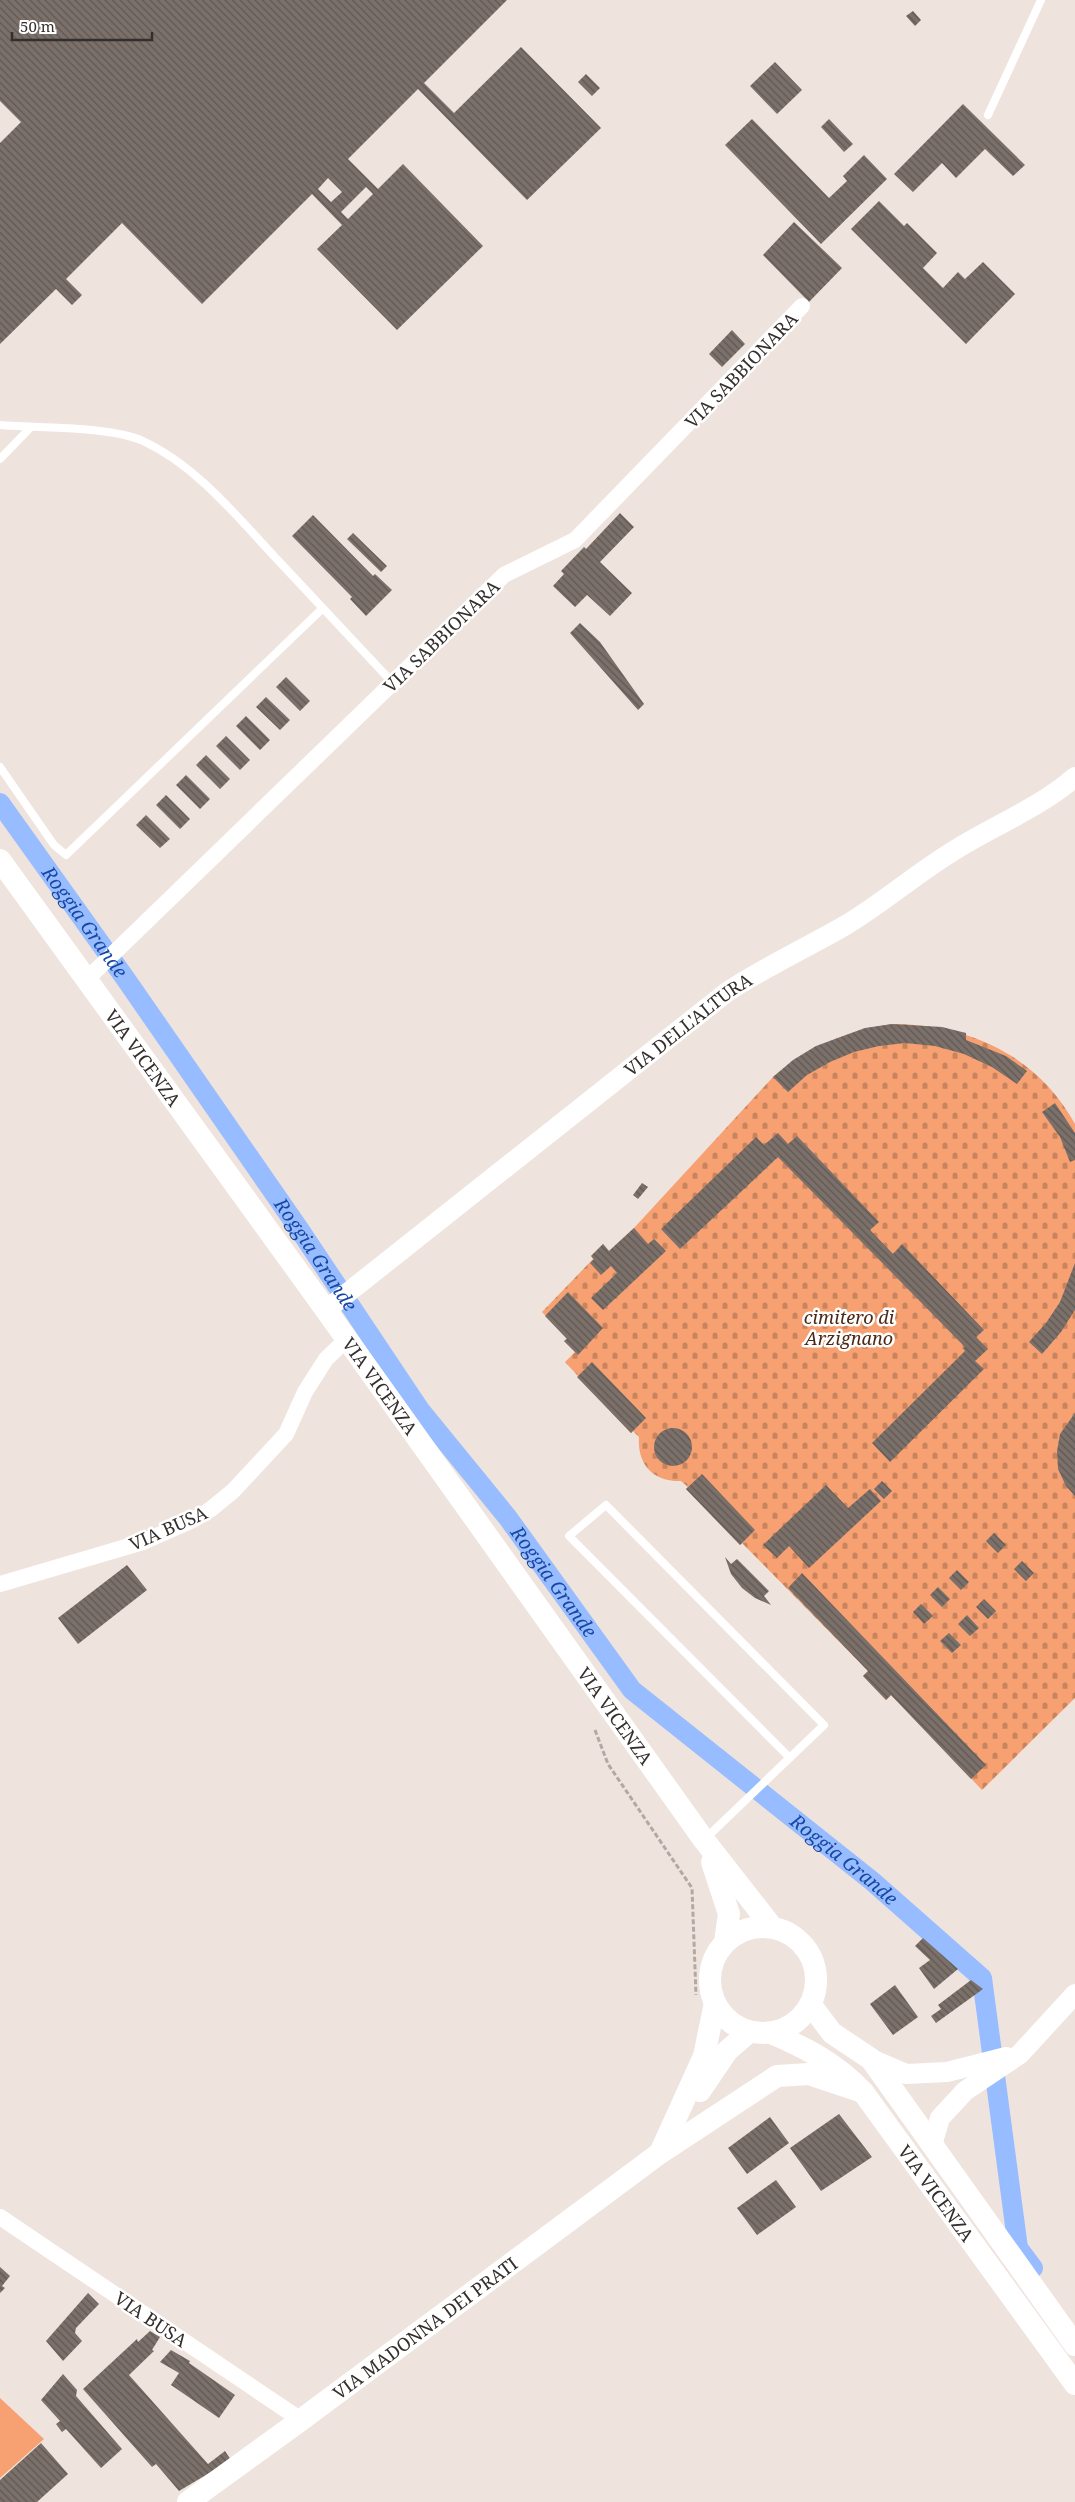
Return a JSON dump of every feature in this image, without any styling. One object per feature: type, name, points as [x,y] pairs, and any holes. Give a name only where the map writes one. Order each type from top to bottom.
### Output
[{"type":"main road","name":"VIA VICENZA","points":[[0,860],[347,1339],[704,1840],[772,1927]]},
{"type":"main road","name":"VIA VICENZA","points":[[704,1840],[729,1914],[725,1942]]},
{"type":"main road","name":"VIA VICENZA","points":[[772,1927],[788,1933],[802,1942],[811,1956],[816,1972],[816,1989],[811,2005],[801,2018],[787,2028],[771,2033],[749,2032],[735,2026],[705,2002],[710,1988],[710,1971],[715,1956],[725,1942],[747,1929],[772,1927]]},
{"type":"main road","name":"VIA MADONNA DEI PRATI","points":[[660,2153],[704,2056],[705,2002]]},
{"type":"main road","name":"VIA VICENZA","points":[[811,2005],[832,2033],[871,2060],[1075,2345]]},
{"type":"main road","name":"VIA MADONNA DEI PRATI","points":[[660,2153],[727,2051],[749,2032]]},
{"type":"main road","name":"VIA VICENZA","points":[[771,2033],[826,2060],[848,2076],[863,2092],[1075,2384]]},
{"type":"main road","name":"VIA MADONNA DEI PRATI","points":[[188,2502],[302,2420],[660,2153],[777,2076],[809,2074],[863,2092]]},
{"type":"street","name":"VIA SABBIONARA","points":[[86,979],[504,575],[575,540],[802,306]]},
{"type":"street","name":"VIA DELL'ALTURA","points":[[326,1310],[727,992],[771,965],[846,925],[954,850],[1046,799],[1075,777]]},
{"type":"street","name":"VIA BUSA","points":[[0,1584],[143,1542],[193,1520],[211,1509],[232,1491],[286,1434],[296,1416],[305,1392],[326,1359],[347,1339]]},
{"type":"street","points":[[932,2145],[940,2118],[965,2091],[1020,2054],[1075,1994]]},
{"type":"street","points":[[871,2060],[906,2074],[947,2072],[1020,2054]]},
{"type":"street","name":"VIA BUSA","points":[[0,2217],[302,2420]]},
{"type":"lane","points":[[988,115],[1041,0]]},
{"type":"lane","points":[[0,426],[108,432],[142,440],[172,458],[237,516],[393,682]]},
{"type":"lane","points":[[0,459],[31,427]]},
{"type":"lane","points":[[0,767],[54,845],[66,855],[323,608]]},
{"type":"lane","points":[[704,1840],[790,1758],[824,1725],[606,1505],[569,1536],[790,1758]]},
{"type":"path","points":[[595,1730],[608,1764],[692,1888],[705,2002]]},
{"type":"green space","name":"cimitero di Arzignano","points":[[892,1024],[920,1025],[947,1030],[973,1037],[998,1048],[1020,1062],[1041,1079],[1059,1100],[1075,1124],[1075,1698],[982,1790],[891,1695],[886,1700],[863,1676],[868,1671],[742,1543],[740,1545],[686,1489],[688,1487],[681,1481],[671,1481],[662,1478],[649,1470],[641,1455],[639,1437],[633,1431],[631,1433],[565,1362],[575,1352],[564,1341],[567,1338],[542,1312],[593,1259],[591,1256],[603,1244],[609,1251],[634,1228],[773,1077],[800,1057],[828,1042],[859,1031]]},
{"type":"green space","points":[[0,2398],[44,2439],[0,2478]]},
{"type":"building","points":[[0,0],[507,0],[424,83],[454,113],[521,47],[601,128],[527,200],[418,89],[348,159],[378,189],[403,164],[483,246],[397,330],[317,249],[342,225],[312,194],[202,304],[122,223],[66,279],[82,295],[72,305],[56,289],[0,344],[0,143],[21,122],[0,101]],"holes":[[[328,178],[342,192],[331,202],[318,189]],[[366,187],[373,194],[348,219],[341,212]]]},
{"type":"building","points":[[913,11],[921,20],[915,26],[906,16]]},
{"type":"building","points":[[775,62],[802,90],[777,114],[750,86]]},
{"type":"building","points":[[586,74],[600,88],[592,96],[578,82]]},
{"type":"building","points":[[963,104],[1025,165],[1013,176],[985,149],[956,178],[942,163],[913,192],[894,174]]},
{"type":"building","points":[[752,119],[829,198],[847,181],[843,176],[864,155],[887,179],[821,244],[725,145]]},
{"type":"building","points":[[829,119],[853,144],[844,152],[821,127]]},
{"type":"building","points":[[879,201],[904,226],[907,223],[937,253],[923,268],[943,288],[958,272],[965,279],[983,262],[1015,294],[966,344],[851,229]]},
{"type":"building","points":[[794,222],[842,268],[809,302],[763,255]]},
{"type":"building","points":[[732,330],[745,344],[722,367],[709,354]]},
{"type":"building","points":[[620,513],[634,527],[600,562],[632,593],[610,616],[587,595],[575,607],[553,586],[564,574],[561,571],[584,547],[586,549]]},
{"type":"building","points":[[313,515],[373,576],[375,574],[392,590],[366,616],[350,599],[352,597],[292,536]]},
{"type":"building","points":[[353,533],[387,566],[381,572],[347,539]]},
{"type":"building","points":[[580,623],[600,642],[644,704],[638,710],[570,633]]},
{"type":"building","points":[[286,677],[310,701],[300,711],[276,687]]},
{"type":"building","points":[[266,697],[290,720],[280,730],[256,707]]},
{"type":"building","points":[[246,716],[270,740],[260,750],[236,726]]},
{"type":"building","points":[[226,736],[250,760],[240,770],[216,746]]},
{"type":"building","points":[[206,755],[230,779],[220,789],[196,765]]},
{"type":"building","points":[[186,775],[210,799],[200,809],[176,785]]},
{"type":"building","points":[[166,795],[190,819],[180,829],[156,805]]},
{"type":"building","points":[[146,815],[170,839],[160,848],[136,825]]},
{"type":"building","points":[[892,1024],[942,1027],[966,1033],[966,1040],[1006,1056],[1027,1071],[1017,1084],[992,1067],[964,1054],[935,1046],[905,1043],[879,1046],[854,1052],[830,1062],[807,1075],[788,1092],[773,1077],[793,1060],[816,1046],[865,1028]]},
{"type":"building","points":[[1055,1103],[1075,1133],[1075,1160],[1070,1162],[1060,1137],[1042,1112]]},
{"type":"building","points":[[778,1133],[788,1144],[797,1136],[879,1222],[870,1230],[893,1254],[902,1244],[984,1330],[976,1337],[988,1349],[975,1361],[984,1369],[890,1462],[872,1443],[965,1351],[963,1348],[965,1347],[778,1157],[680,1249],[661,1229],[756,1137],[764,1145]]},
{"type":"building","points":[[642,1183],[648,1187],[638,1199],[633,1195]]},
{"type":"building","points":[[634,1228],[648,1244],[654,1239],[666,1251],[603,1310],[591,1298],[617,1273],[611,1266],[601,1275],[590,1263],[594,1259],[591,1256],[603,1244],[609,1251]]},
{"type":"building","points":[[1075,1263],[1075,1310],[1061,1332],[1042,1354],[1029,1342],[1046,1323],[1060,1302]]},
{"type":"building","points":[[568,1292],[603,1328],[578,1355],[564,1341],[567,1339],[545,1316]]},
{"type":"building","points":[[592,1362],[646,1418],[631,1433],[577,1377]]},
{"type":"building","points":[[1075,1413],[1075,1496],[1066,1486],[1058,1469],[1057,1451],[1060,1434]]},
{"type":"building","points":[[673,1428],[687,1433],[692,1447],[687,1461],[673,1466],[659,1461],[654,1447],[659,1433]]},
{"type":"building","points":[[702,1474],[755,1530],[740,1545],[686,1489]]},
{"type":"building","points":[[882,1481],[892,1491],[884,1499],[874,1489]]},
{"type":"building","points":[[826,1485],[848,1508],[870,1489],[881,1501],[809,1568],[789,1546],[777,1558],[763,1545]]},
{"type":"building","points":[[994,1533],[1006,1545],[998,1553],[986,1541]]},
{"type":"building","points":[[725,1557],[731,1564],[737,1559],[769,1591],[764,1596],[771,1605],[755,1598],[742,1588],[731,1574]]},
{"type":"building","points":[[1022,1561],[1034,1573],[1026,1581],[1014,1569]]},
{"type":"building","points":[[127,1565],[147,1590],[78,1644],[58,1618]]},
{"type":"building","points":[[957,1570],[969,1582],[961,1590],[949,1578]]},
{"type":"building","points":[[802,1573],[986,1765],[971,1779],[891,1695],[886,1700],[863,1676],[868,1671],[788,1588]]},
{"type":"building","points":[[938,1587],[950,1599],[942,1607],[930,1595]]},
{"type":"building","points":[[984,1599],[996,1611],[988,1619],[976,1607]]},
{"type":"building","points":[[921,1604],[933,1616],[924,1624],[913,1612]]},
{"type":"building","points":[[967,1615],[979,1628],[970,1636],[958,1624]]},
{"type":"building","points":[[949,1633],[961,1645],[952,1653],[940,1641]]},
{"type":"building","points":[[923,1938],[958,1969],[934,1989],[919,1968],[930,1960],[915,1946]]},
{"type":"building","points":[[971,1980],[983,1989],[936,2023],[931,2016],[941,2009],[938,2005]]},
{"type":"building","points":[[895,1985],[918,2017],[893,2035],[870,2004]]},
{"type":"building","points":[[839,2114],[872,2157],[821,2191],[790,2148]]},
{"type":"building","points":[[770,2117],[789,2143],[747,2174],[728,2148]]},
{"type":"building","points":[[776,2180],[796,2207],[757,2235],[737,2208]]},
{"type":"building","points":[[0,2267],[10,2276],[2,2286],[5,2288],[0,2293]]},
{"type":"building","points":[[88,2293],[99,2304],[76,2328],[75,2333],[82,2341],[63,2361],[46,2341]]},
{"type":"building","points":[[150,2331],[160,2337],[152,2350],[154,2351],[129,2375],[208,2464],[225,2451],[231,2460],[179,2491],[156,2464],[152,2467],[83,2389],[137,2339],[138,2342]]},
{"type":"building","points":[[171,2350],[190,2361],[189,2363],[235,2395],[219,2418],[171,2385],[179,2373],[160,2362]]},
{"type":"building","points":[[63,2374],[77,2390],[76,2396],[122,2449],[101,2468],[66,2429],[62,2432],[56,2424],[60,2421],[41,2400]]},
{"type":"building","points":[[41,2443],[68,2474],[37,2502],[0,2502],[0,2480]]},
{"type":"waterway","name":"Roggia Grande","points":[[0,803],[125,978],[299,1229],[420,1410],[508,1518],[632,1690],[872,1881],[982,1978],[1018,2248],[1033,2268]]}]
